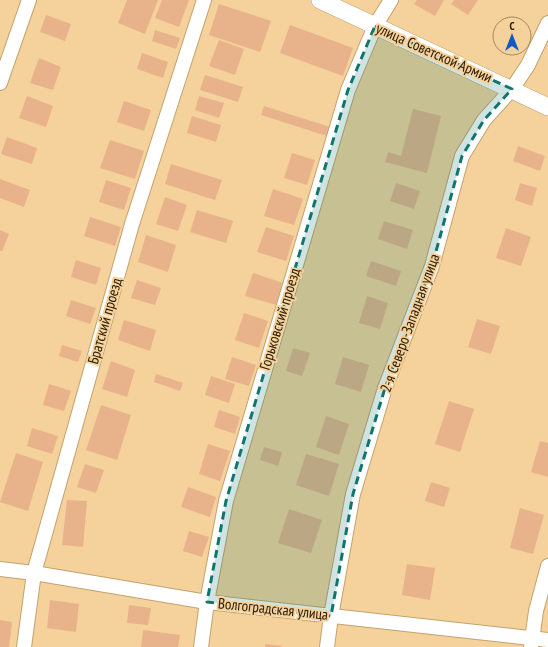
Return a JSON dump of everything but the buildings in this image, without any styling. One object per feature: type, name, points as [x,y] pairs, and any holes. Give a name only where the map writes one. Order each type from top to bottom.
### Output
[{"type":"street","points":[[0,83],[29,0]]},
{"type":"street","name":"Братский проезд","points":[[24,647],[34,573],[132,224],[204,0]]},
{"type":"street","name":"улица Советской Армии","points":[[320,0],[548,107]]},
{"type":"street","name":"Горьковский проезд","points":[[201,647],[207,602],[226,501],[348,90],[375,26],[391,0]]},
{"type":"street","name":"2-я Северо-Западная улица","points":[[327,647],[331,616],[353,494],[385,388],[432,266],[462,156],[484,120],[512,89],[528,65],[548,23]]},
{"type":"street","points":[[531,642],[536,611],[548,566]]},
{"type":"street","name":"Волгоградская улица","points":[[0,569],[34,573],[207,602],[331,616],[531,642],[548,640]]},
{"type":"highlighted area","points":[[375,26],[512,89],[484,120],[462,156],[432,266],[385,388],[353,494],[331,616],[207,602],[226,501],[348,90]]}]
